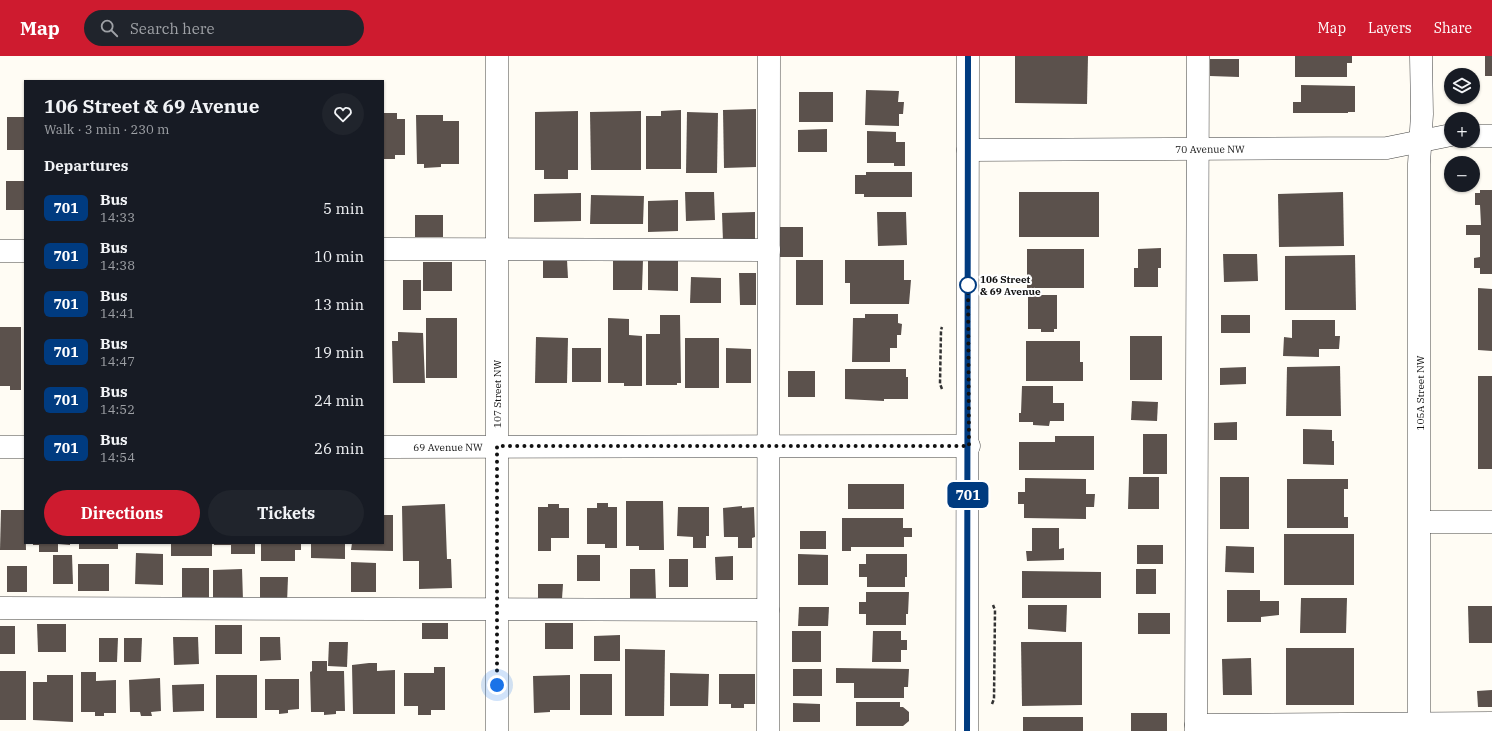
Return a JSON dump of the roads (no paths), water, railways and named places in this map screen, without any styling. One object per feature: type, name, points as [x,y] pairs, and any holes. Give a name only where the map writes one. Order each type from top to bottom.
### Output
[{"type":"street","name":"107 Street NW","points":[[497,56],[497,731]]},
{"type":"street","points":[[768,731],[769,56]]},
{"type":"street","points":[[967,731],[969,446],[968,56]]},
{"type":"street","points":[[1198,56],[1196,728],[1419,727],[1492,723]]},
{"type":"street","name":"105A Street NW","points":[[1419,727],[1421,56]]},
{"type":"street","name":"70 Avenue NW","points":[[968,150],[1387,148],[1444,136]]},
{"type":"street","points":[[1480,136],[1492,136]]},
{"type":"street","points":[[384,250],[768,250]]},
{"type":"street","points":[[0,251],[24,251]]},
{"type":"street","name":"69 Avenue NW","points":[[384,447],[969,446]]},
{"type":"street","points":[[0,447],[24,447]]},
{"type":"street","points":[[1420,522],[1492,522]]},
{"type":"street","points":[[0,608],[768,610]]},
{"type":"place","name":"106 Street & 69 Avenue","points":[[968,285]]}]
